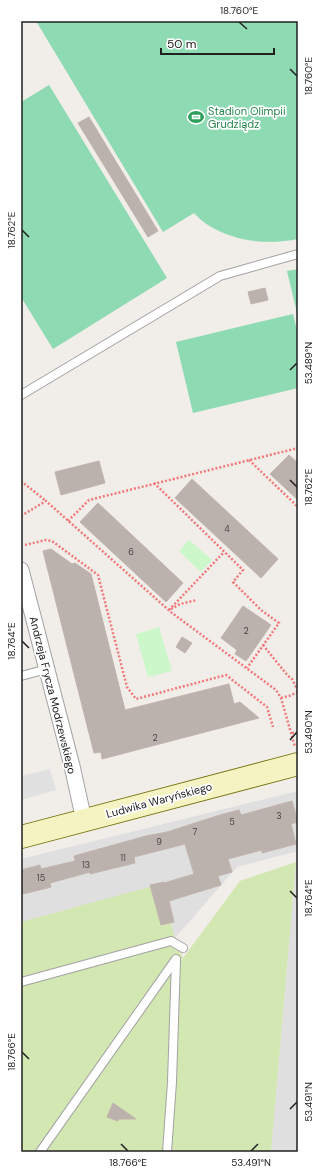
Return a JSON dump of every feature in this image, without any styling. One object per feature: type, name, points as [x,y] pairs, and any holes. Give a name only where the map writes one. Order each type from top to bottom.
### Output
[{"type":"street","name":"Andrzeja Frycza Modrzewskiego","points":[[21,570],[72,766],[84,820]]},
{"type":"street","name":"Ludwika Waryńskiego","points":[[21,836],[84,820],[297,759]]},
{"type":"lane","points":[[21,395],[220,276],[298,254]]},
{"type":"lane","points":[[21,676],[47,669]]},
{"type":"lane","points":[[21,982],[171,941],[184,948]]},
{"type":"lane","points":[[40,1152],[176,959],[172,1082],[167,1152]]},
{"type":"path","points":[[68,521],[89,500],[298,448]]},
{"type":"path","points":[[248,460],[298,507]]},
{"type":"path","points":[[21,481],[46,501],[169,610],[276,690],[281,698],[292,733],[297,759]]},
{"type":"path","points":[[154,483],[244,570],[233,582],[261,610],[279,623],[247,668]]},
{"type":"path","points":[[21,516],[46,501]]},
{"type":"path","points":[[25,545],[46,540],[52,541],[98,575],[127,687],[136,699],[226,675],[267,708],[273,727]]},
{"type":"path","points":[[169,610],[224,552]]},
{"type":"path","points":[[169,610],[180,604],[197,600]]},
{"type":"path","points":[[263,645],[288,676],[292,678],[298,691],[290,696],[281,698]]},
{"type":"path","points":[[292,733],[298,732]]},
{"type":"shaded area","points":[[50,769],[56,790],[21,800],[21,776]]},
{"type":"shaded area","points":[[298,791],[298,851],[237,867],[175,938],[160,885],[21,922],[21,859]]},
{"type":"shaded area","points":[[298,861],[298,1152],[271,1152],[296,862]]},
{"type":"green space","name":"Stadion Olimpii Grudziądz","points":[[36,21],[298,21],[298,239],[263,242],[240,238],[218,231],[206,224],[194,213],[163,232]]},
{"type":"green space","points":[[49,85],[167,278],[53,349],[21,297],[21,102]]},
{"type":"green space","points":[[298,269],[298,317],[287,271]]},
{"type":"green space","points":[[293,314],[298,334],[298,388],[193,413],[176,342]]},
{"type":"green space","points":[[189,540],[212,560],[201,572],[179,551]]},
{"type":"green space","points":[[159,627],[172,671],[148,677],[136,634]]},
{"type":"green space","points":[[296,862],[271,1152],[21,1152],[21,922],[160,884],[175,938],[183,958],[240,881]]},
{"type":"building","points":[[89,117],[158,231],[148,237],[78,123]]},
{"type":"building","points":[[265,288],[268,300],[251,304],[248,292]]},
{"type":"building","points":[[289,455],[298,463],[298,500],[270,474]]},
{"type":"building","points":[[99,461],[105,483],[61,495],[55,472]]},
{"type":"building","points":[[192,479],[278,559],[261,578],[175,498]]},
{"type":"building","points":[[98,503],[183,583],[166,602],[80,522]]},
{"type":"building","points":[[51,549],[72,564],[75,563],[91,574],[125,710],[229,684],[234,704],[240,702],[259,718],[102,759],[101,752],[94,753],[43,551]]},
{"type":"building","points":[[243,606],[271,625],[246,661],[235,654],[237,650],[221,638]]},
{"type":"building","points":[[182,637],[192,643],[185,653],[176,647]]},
{"type":"building","points":[[292,801],[298,822],[291,824],[296,844],[262,853],[262,850],[228,859],[232,872],[218,876],[221,885],[169,901],[174,922],[161,925],[150,885],[164,883],[194,874],[185,844],[134,857],[135,863],[90,874],[90,872],[50,883],[51,887],[23,894],[21,886],[21,870],[40,865],[41,869],[75,861],[74,856],[146,836],[167,832],[220,815],[239,810],[241,815]]},
{"type":"building","points":[[113,1103],[136,1119],[119,1119],[118,1121],[107,1117]]},
{"type":"place","name":"Stadion Olimpii Grudziądz","points":[[196,117]]}]
